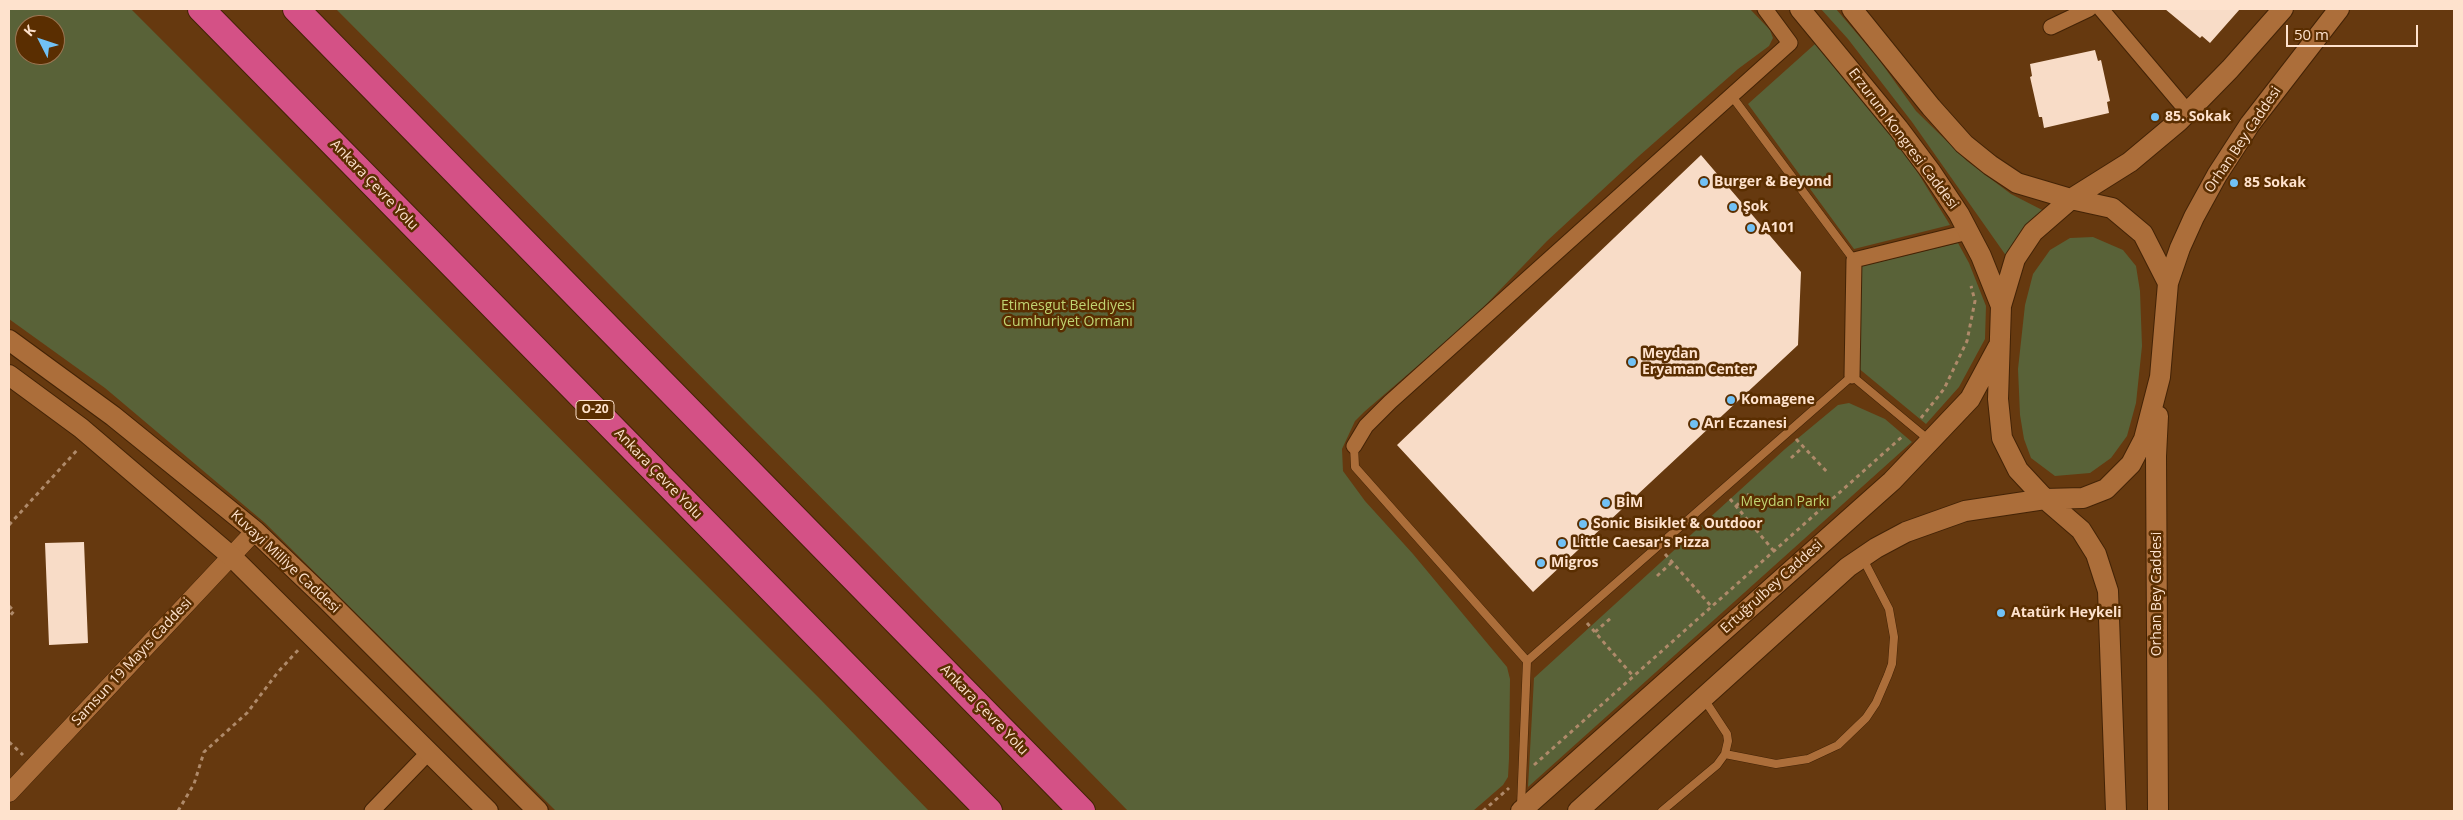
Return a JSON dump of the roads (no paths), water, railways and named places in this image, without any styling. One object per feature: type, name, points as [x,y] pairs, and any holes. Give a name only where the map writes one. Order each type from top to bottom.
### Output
[{"type":"highway","name":"Ankara Çevre Yolu","points":[[201,9],[989,811]]},
{"type":"highway","name":"Ankara Çevre Yolu","points":[[296,9],[1082,811]]},
{"type":"main road","name":"Erzurum Kongresi Caddesi","points":[[1800,9],[1898,128],[1931,172],[1981,256],[2001,306]]},
{"type":"main road","points":[[1852,9],[1931,107],[1964,144],[2017,183],[2071,199],[2112,208],[2143,234],[2168,283]]},
{"type":"main road","points":[[2116,811],[2108,591],[2096,554],[2081,530],[2045,499],[2018,470],[2002,438],[1998,399],[2001,306],[2015,258],[2033,232],[2071,199],[2130,162],[2188,112],[2283,9]]},
{"type":"main road","name":"Orhan Bey Caddesi","points":[[2158,811],[2156,456],[2168,283],[2180,248],[2194,217],[2217,175],[2250,124],[2339,9]]},
{"type":"main road","name":"Kuvayi Milliye Caddesi","points":[[9,340],[113,416],[255,531],[324,597],[538,811]]},
{"type":"main road","name":"Ertuğrulbey Caddesi","points":[[1521,811],[1892,481],[1970,399],[2000,343]]},
{"type":"main road","points":[[9,376],[90,436],[231,556],[488,811]]},
{"type":"main road","points":[[1578,811],[1848,566],[1862,557],[1906,532],[1965,511],[2045,499],[2083,498],[2106,489],[2131,464],[2144,439],[2160,377]]},
{"type":"street","points":[[1354,446],[1366,426],[1390,402],[1790,43],[1765,9]]},
{"type":"street","points":[[2051,27],[2089,9]]},
{"type":"street","points":[[2101,9],[2188,112]]},
{"type":"street","points":[[1852,376],[1854,260],[1968,232]]},
{"type":"street","name":"Samsun 19 Mayıs Caddesi","points":[[9,793],[255,531]]},
{"type":"street","points":[[372,811],[429,752]]},
{"type":"lane","points":[[1731,95],[1854,260]]},
{"type":"lane","points":[[1527,661],[1852,376],[1931,442]]},
{"type":"lane","points":[[1354,446],[1355,467],[1527,661],[1521,811]]},
{"type":"lane","points":[[1726,754],[1776,764],[1808,759],[1838,745],[1866,718],[1876,703],[1888,676],[1892,664],[1894,637],[1889,608],[1862,557]]},
{"type":"lane","points":[[1662,811],[1717,765],[1726,754],[1727,734],[1704,698]]},
{"type":"place","name":"85. Sokak","points":[[2155,117]]},
{"type":"place","name":"Burger & Beyond","points":[[1704,182]]},
{"type":"place","name":"85 Sokak","points":[[2234,183]]},
{"type":"place","name":"Şok","points":[[1733,207]]},
{"type":"place","name":"A101","points":[[1751,228]]},
{"type":"place","name":"Meydan Eryaman Center","points":[[1632,362]]},
{"type":"place","name":"Komagene","points":[[1731,400]]},
{"type":"place","name":"Arı Eczanesi","points":[[1694,424]]},
{"type":"place","name":"BİM","points":[[1606,503]]},
{"type":"place","name":"Sonic Bisiklet & Outdoor","points":[[1583,524]]},
{"type":"place","name":"Little Caesar's Pizza","points":[[1562,543]]},
{"type":"place","name":"Migros","points":[[1541,563]]},
{"type":"place","name":"Atatürk Heykeli","points":[[2001,613]]},
{"type":"park label","name":"Etimesgut Belediyesi Cumhuriyet Ormanı","points":[[1068,314]]},
{"type":"park label","name":"Meydan Parkı","points":[[1785,502]]}]
